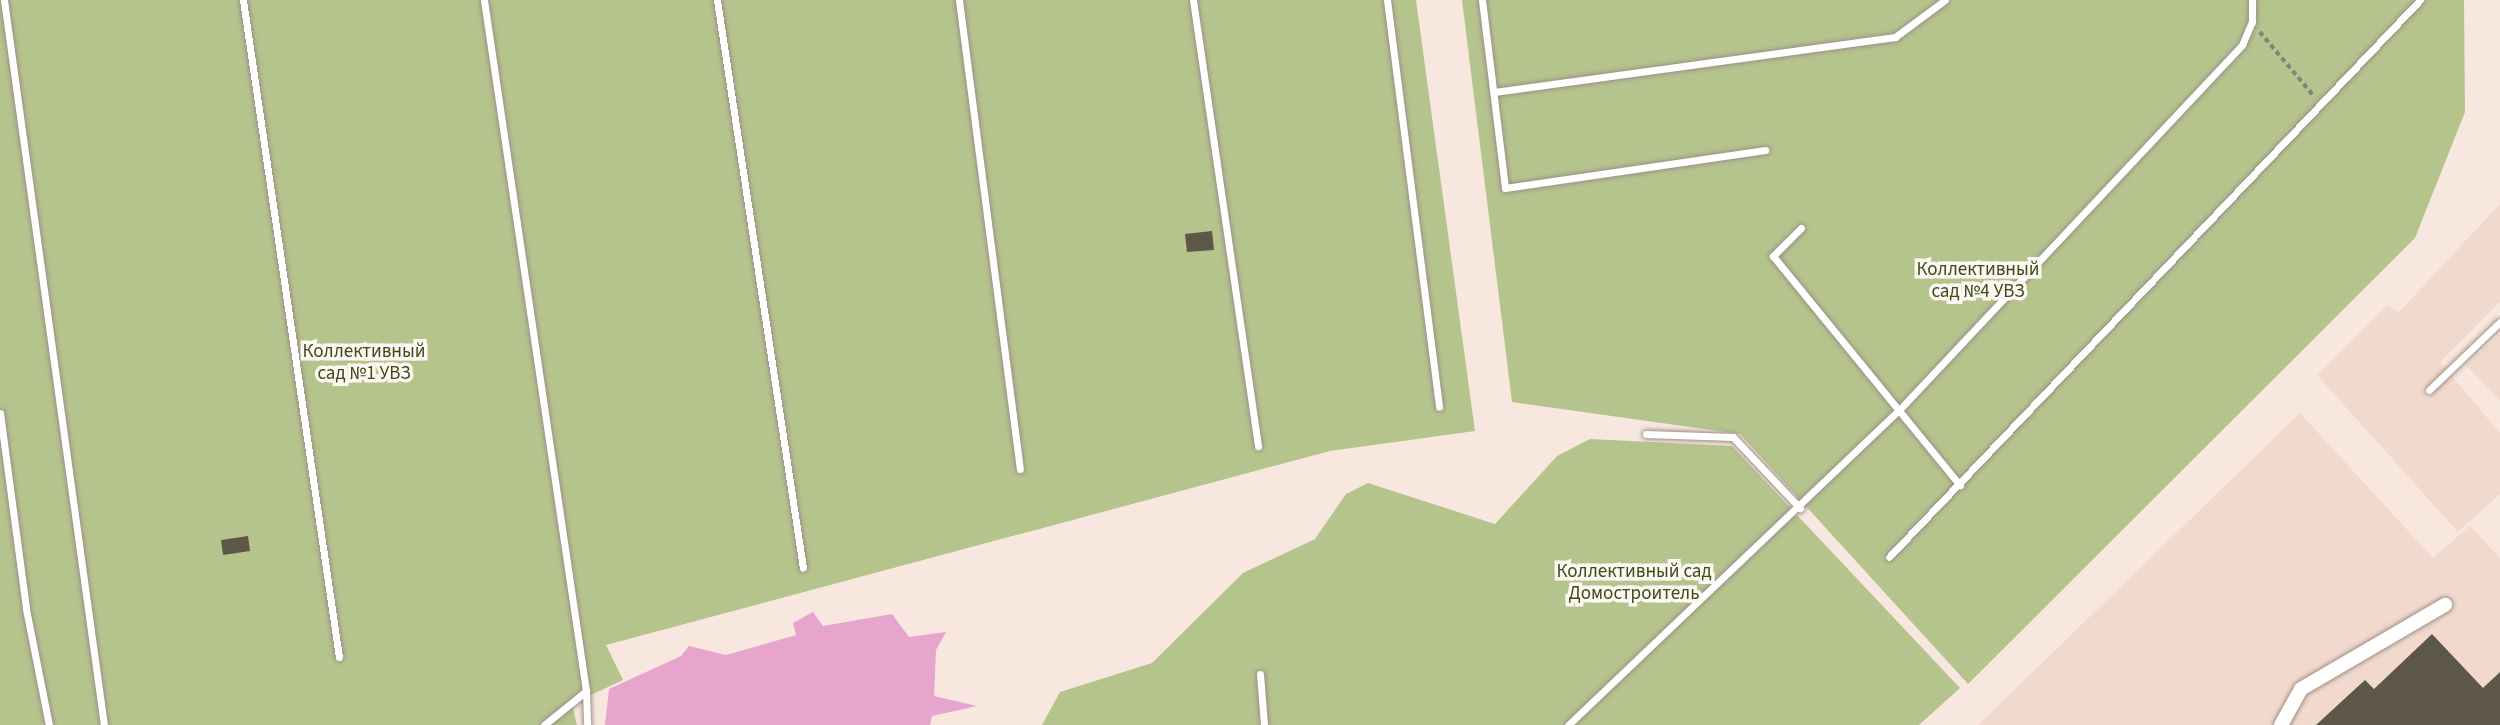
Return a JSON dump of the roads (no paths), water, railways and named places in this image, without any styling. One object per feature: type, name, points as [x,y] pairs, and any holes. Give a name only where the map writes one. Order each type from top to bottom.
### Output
[{"type":"street","points":[[2281,725],[2301,690],[2445,605]]},
{"type":"lane","points":[[4,0],[104,725]]},
{"type":"lane","points":[[243,0],[339,657]]},
{"type":"lane","points":[[484,0],[586,691],[587,725]]},
{"type":"lane","points":[[717,0],[803,569]]},
{"type":"lane","points":[[960,0],[1020,469]]},
{"type":"lane","points":[[1193,0],[1258,446]]},
{"type":"lane","points":[[1387,0],[1438,407]]},
{"type":"lane","points":[[1482,0],[1505,188],[1765,150]]},
{"type":"lane","points":[[1494,92],[1895,37],[1945,0]]},
{"type":"lane","points":[[1567,725],[1800,508],[1899,410],[2242,45],[2252,22],[2252,0]]},
{"type":"lane","points":[[1889,557],[1960,485],[2319,101],[2420,0]]},
{"type":"lane","points":[[1801,228],[1773,256],[1960,485]]},
{"type":"lane","points":[[2428,390],[2500,322]]},
{"type":"lane","points":[[0,413],[26,609],[49,725]]},
{"type":"lane","points":[[1646,433],[1733,437],[1800,508]]},
{"type":"lane","points":[[1260,674],[1264,725]]},
{"type":"lane","points":[[544,725],[586,691]]},
{"type":"park label","name":"Коллективный сад №4 УВЗ","points":[[1978,281]]},
{"type":"park label","name":"Коллективный сад №1 УВЗ","points":[[364,363]]},
{"type":"park label","name":"Коллективный сад Домостроитель","points":[[1634,583]]}]
